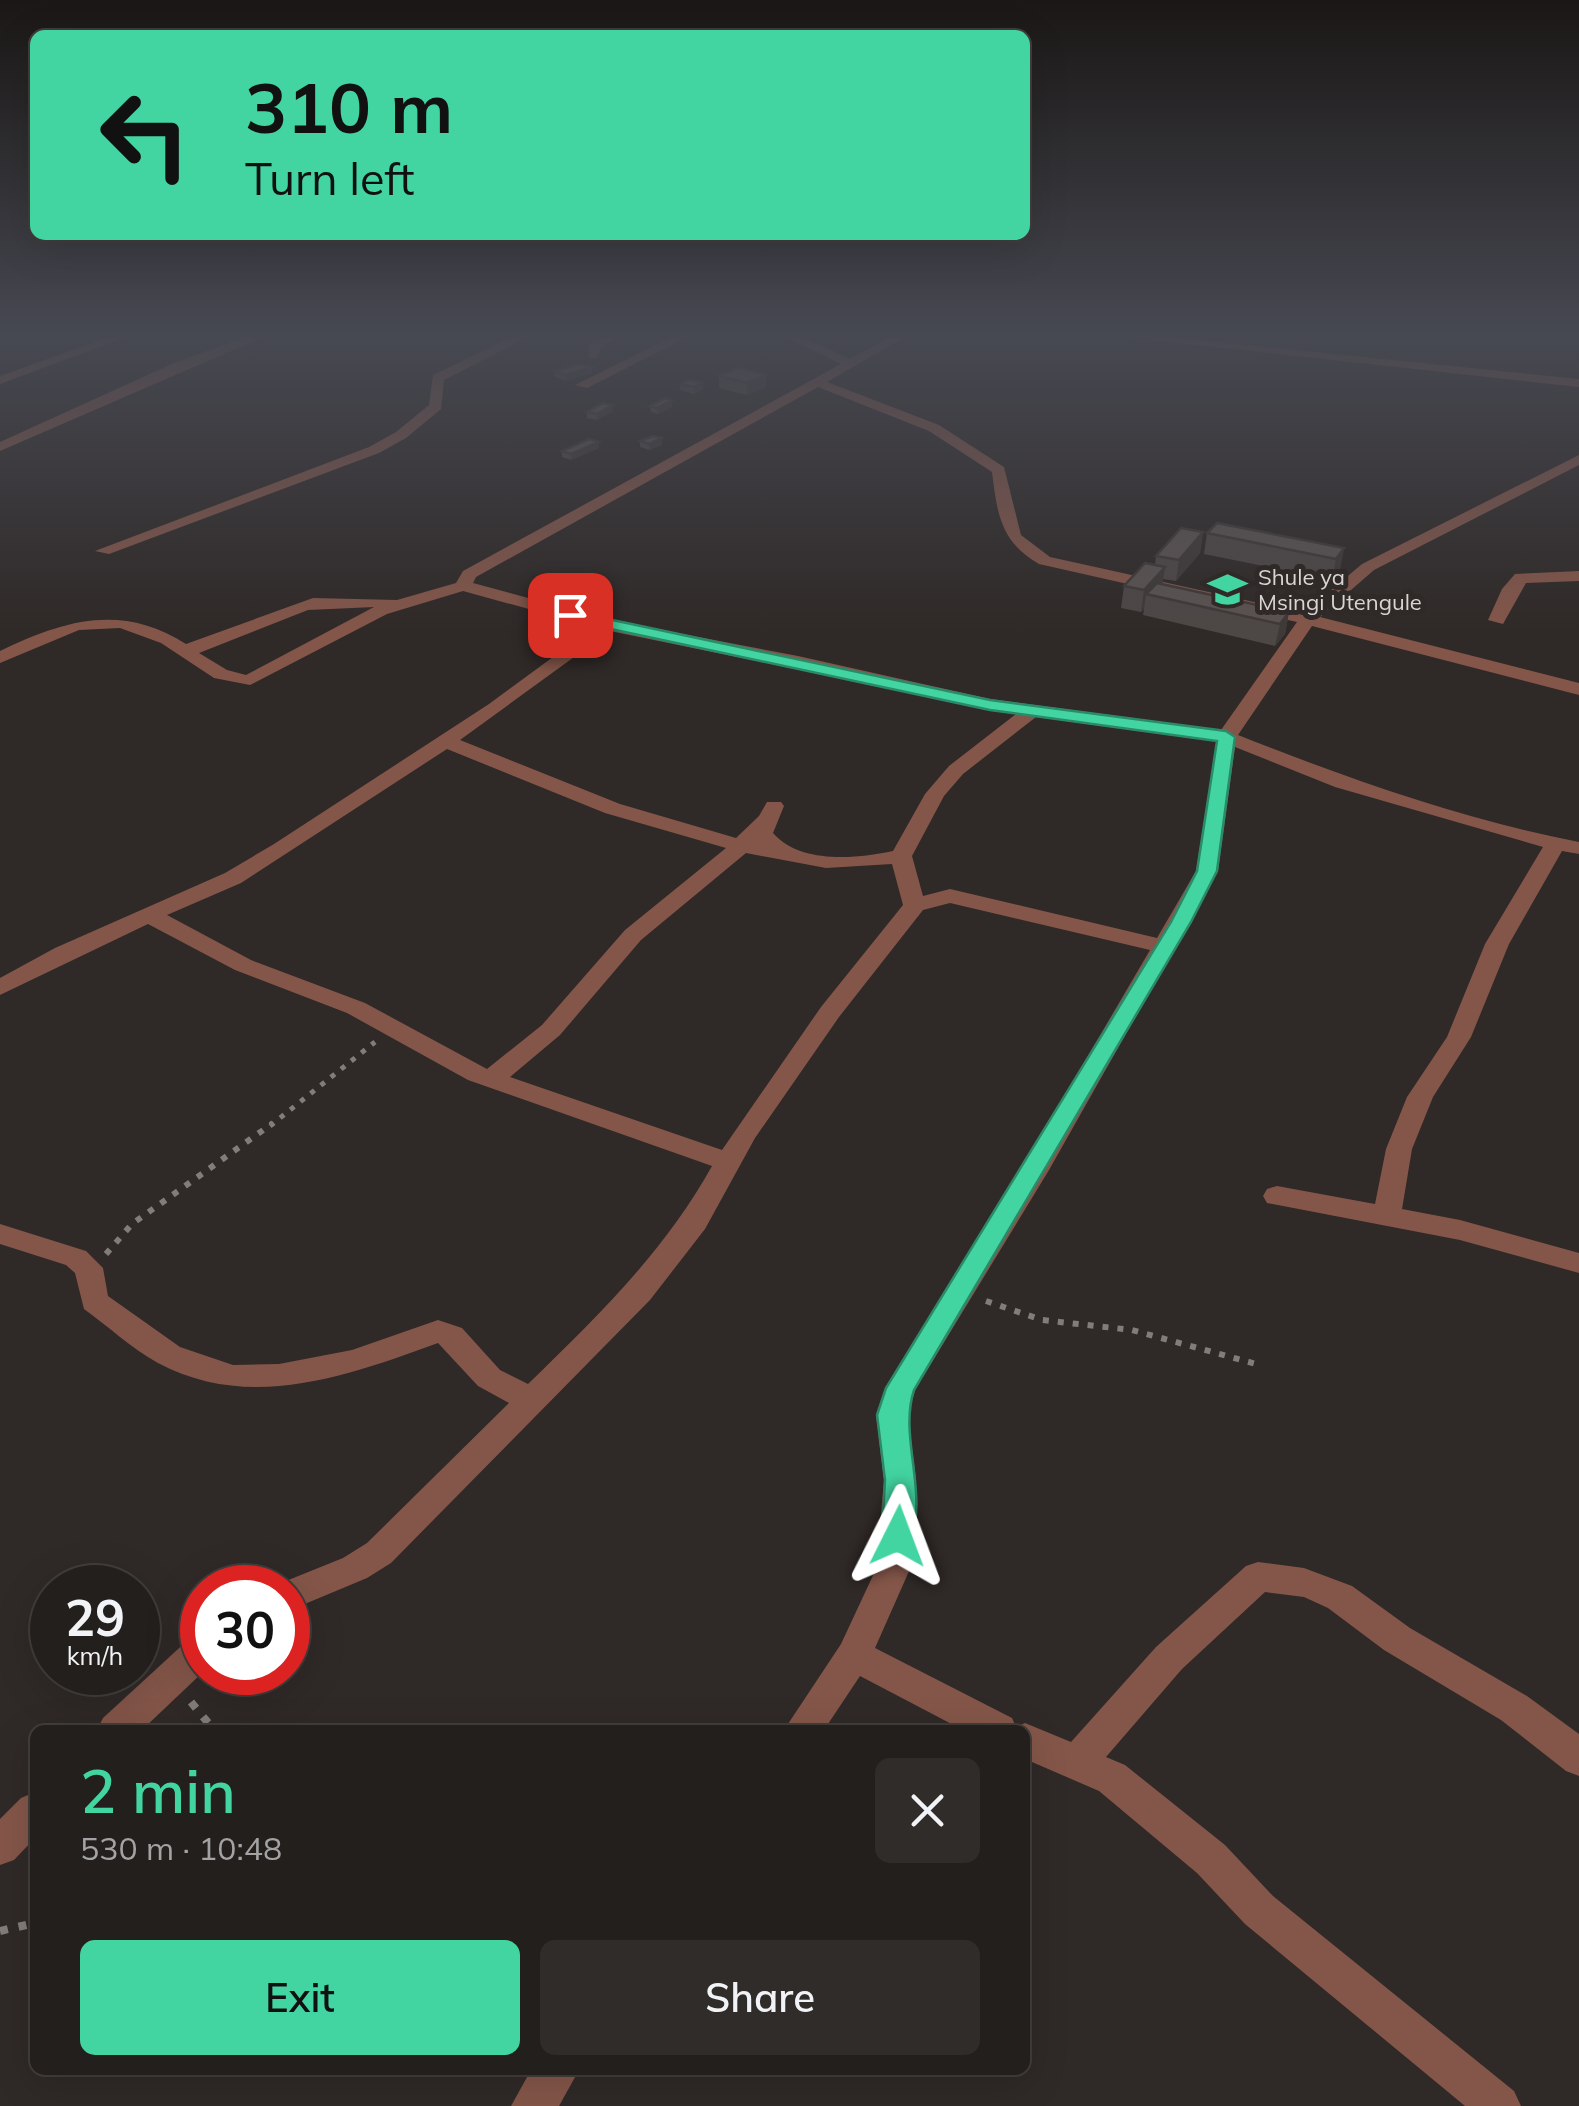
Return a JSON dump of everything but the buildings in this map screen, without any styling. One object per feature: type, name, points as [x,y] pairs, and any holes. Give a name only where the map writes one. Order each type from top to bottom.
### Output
[{"type":"street","points":[[0,447],[26,435]]},
{"type":"street","points":[[103,551],[374,450],[395,435]]},
{"type":"street","points":[[463,586],[469,574],[726,435]]},
{"type":"street","points":[[945,435],[1000,470],[1008,524],[1019,543],[1044,558],[1083,570],[1236,597],[1524,678],[1579,688]]},
{"type":"street","points":[[806,1725],[854,1655],[893,1569],[900,1480],[892,1415],[916,1358],[1166,947],[1207,871],[1226,737],[1310,617],[1368,567],[1579,460]]},
{"type":"street","points":[[1497,620],[1510,589],[1521,578],[1579,576]]},
{"type":"street","points":[[0,658],[42,638],[108,620],[148,626],[228,678],[250,680],[402,602],[463,586],[607,625],[1032,711],[1226,737],[1318,775],[1573,847],[1497,944],[1459,1037],[1420,1097],[1399,1149],[1388,1214]]},
{"type":"street","points":[[184,650],[221,644],[284,612],[322,602],[402,602]]},
{"type":"street","points":[[0,988],[148,914],[233,878],[348,808],[607,625]]},
{"type":"street","points":[[914,906],[901,856],[935,794],[956,770],[1032,711]]},
{"type":"street","points":[[444,741],[654,822],[740,846],[866,864],[901,856]]},
{"type":"street","points":[[492,1078],[552,1030],[633,935],[740,846],[769,813],[767,842],[787,853]]},
{"type":"street","points":[[310,1587],[380,1553],[640,1292],[695,1222],[728,1162],[830,1012],[914,906],[950,896],[1166,947]]},
{"type":"street","points":[[148,914],[243,965],[356,1008],[426,1049],[492,1078],[728,1162]]},
{"type":"street","points":[[1277,1196],[1388,1214],[1579,1263]]},
{"type":"street","points":[[0,1234],[62,1252],[88,1268],[94,1301],[169,1356],[232,1377],[279,1376],[355,1361],[438,1331],[451,1336],[489,1378],[531,1400]]},
{"type":"street","points":[[1078,1764],[1170,1658],[1258,1577],[1281,1577],[1322,1588],[1353,1605],[1393,1636],[1552,1732],[1579,1758]]},
{"type":"street","points":[[854,1655],[989,1725]]},
{"type":"street","points":[[121,1725],[180,1670]]},
{"type":"street","points":[[1030,1743],[1112,1778],[1165,1819],[1259,1910],[1499,2106]]},
{"type":"street","points":[[0,1846],[30,1816]]},
{"type":"street","points":[[533,2106],[554,2075]]},
{"type":"path","points":[[88,1268],[132,1224],[229,1158],[393,1028]]},
{"type":"path","points":[[954,1296],[980,1299],[1075,1326],[1132,1330],[1260,1365]]},
{"type":"path","points":[[0,1931],[30,1924]]},
{"type":"place","name":"Shule ya Msingi Utengule","points":[[1228,590]]},
{"type":"route","points":[[570,615],[798,660],[990,705],[1226,737],[1207,871],[1035,1170],[900,1388],[892,1415],[900,1480],[898,1536]]}]
